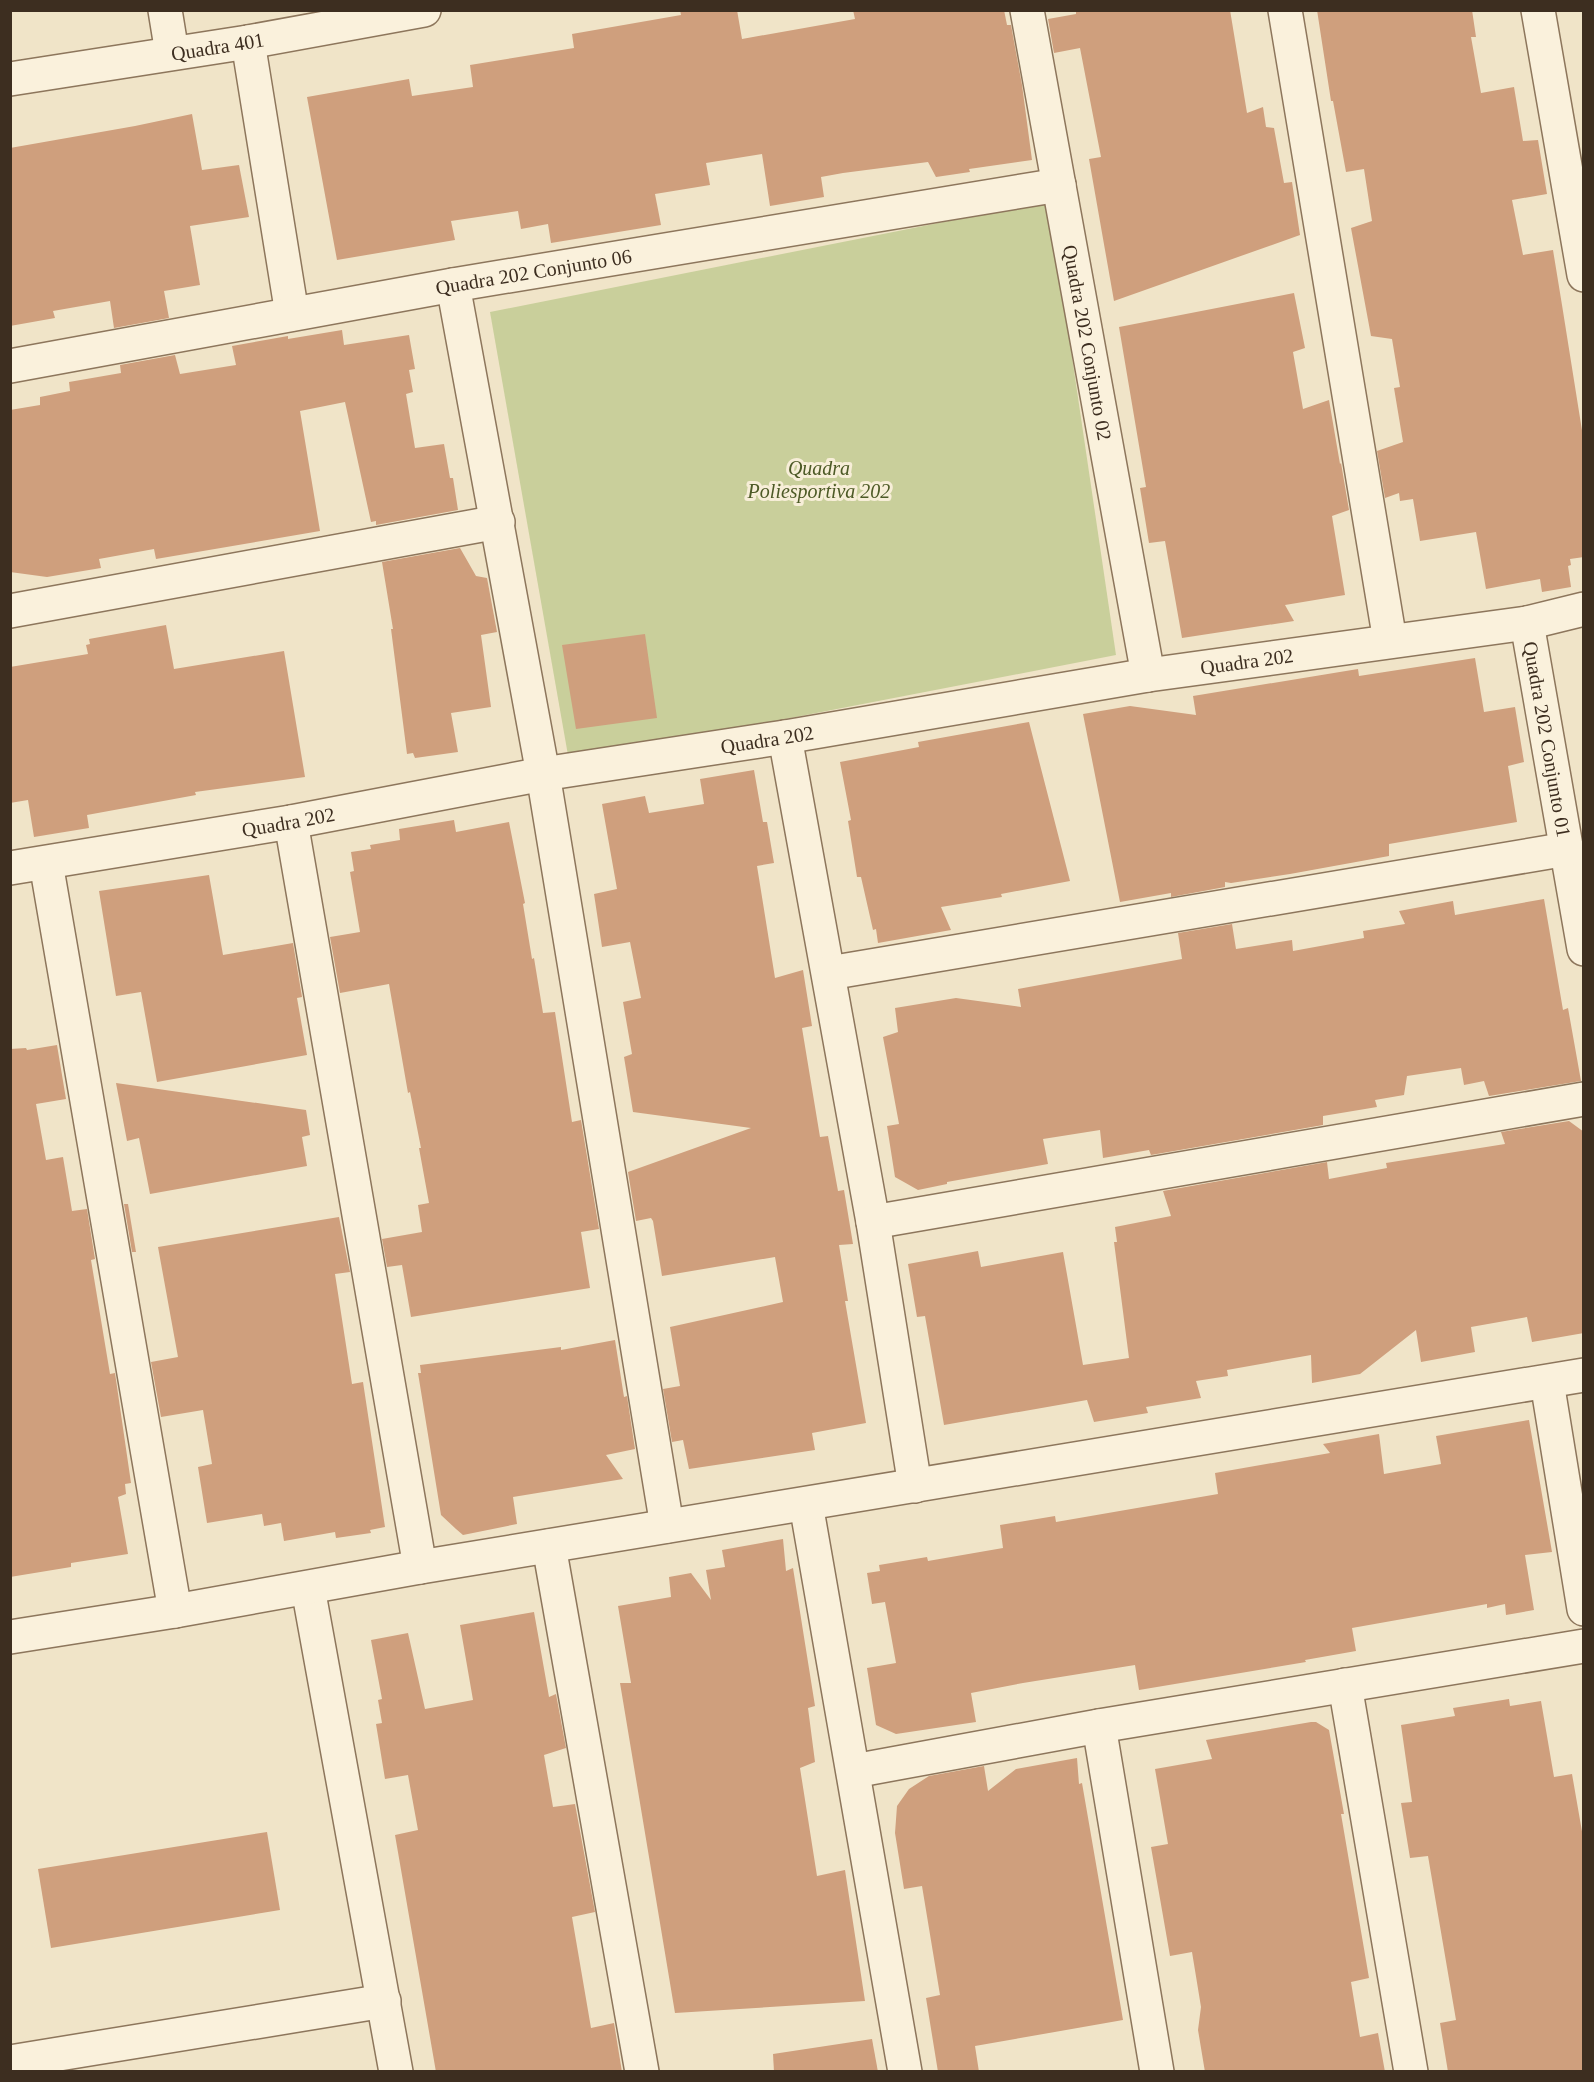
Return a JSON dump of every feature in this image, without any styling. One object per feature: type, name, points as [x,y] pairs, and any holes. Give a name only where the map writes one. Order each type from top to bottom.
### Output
[{"type":"street","points":[[165,10],[172,53]]},
{"type":"street","name":"Quadra 401","points":[[10,79],[248,42],[424,10]]},
{"type":"street","name":"Quadra 202 Conjunto 02","points":[[1027,10],[1148,675]]},
{"type":"street","points":[[1285,10],[1390,641]]},
{"type":"street","points":[[1538,10],[1584,275]]},
{"type":"street","points":[[248,42],[292,314]]},
{"type":"street","name":"Quadra 202 Conjunto 06","points":[[10,366],[453,285],[1059,185]]},
{"type":"street","points":[[453,285],[543,774],[667,1526]]},
{"type":"street","points":[[10,610],[498,522]]},
{"type":"street","name":"Quadra 202 Conjunto 01","points":[[1584,609],[1527,623],[1584,949]]},
{"type":"street","name":"Quadra 202","points":[[10,868],[291,822],[543,774],[1148,675],[1527,623]]},
{"type":"street","points":[[785,736],[873,1222],[915,1485]]},
{"type":"street","points":[[291,822],[420,1567]]},
{"type":"street","points":[[829,973],[1567,849]]},
{"type":"street","points":[[46,862],[175,1611]]},
{"type":"street","points":[[873,1222],[1584,1099]]},
{"type":"street","points":[[10,1636],[175,1611],[420,1567],[1584,1375]]},
{"type":"street","points":[[1547,1382],[1584,1609]]},
{"type":"street","points":[[806,1504],[905,2072]]},
{"type":"street","points":[[549,1546],[642,2072]]},
{"type":"street","points":[[308,1588],[396,2072]]},
{"type":"street","points":[[854,1771],[1099,1726],[1584,1646]]},
{"type":"street","points":[[1346,1685],[1411,2072]]},
{"type":"street","points":[[1099,1726],[1157,2072]]},
{"type":"street","points":[[10,2062],[384,2001]]},
{"type":"green space","name":"Quadra Poliesportiva 202","points":[[1049,201],[1116,655],[569,761],[490,312]]},
{"type":"building","points":[[680,10],[737,10],[742,39],[855,19],[853,10],[1004,10],[1007,25],[1011,25],[1032,160],[969,169],[970,172],[936,177],[928,162],[843,173],[821,177],[824,197],[770,206],[762,154],[706,163],[710,185],[655,194],[661,225],[551,243],[548,224],[521,229],[518,211],[451,221],[455,240],[337,260],[307,97],[409,79],[412,96],[473,87],[470,65],[574,48],[572,34],[681,15]]},
{"type":"building","points":[[1076,10],[1230,10],[1247,113],[1263,107],[1266,127],[1274,128],[1284,183],[1292,182],[1300,235],[1114,301],[1089,159],[1101,157],[1080,48],[1054,53],[1048,19],[1076,14]]},
{"type":"building","points":[[1317,10],[1472,10],[1476,37],[1471,37],[1481,93],[1514,87],[1523,141],[1538,140],[1547,194],[1512,200],[1523,255],[1553,250],[1584,443],[1584,557],[1570,559],[1571,565],[1568,566],[1571,587],[1542,592],[1540,579],[1486,589],[1476,532],[1420,541],[1413,499],[1400,501],[1399,493],[1385,498],[1377,451],[1403,442],[1394,388],[1400,387],[1392,339],[1371,336],[1351,228],[1372,221],[1364,169],[1346,172],[1333,101],[1331,101]]},
{"type":"building","points":[[192,114],[202,170],[239,165],[249,217],[190,226],[200,285],[164,291],[169,318],[114,328],[110,301],[53,311],[55,318],[10,326],[10,148]]},
{"type":"building","points":[[1294,293],[1305,348],[1293,352],[1303,409],[1329,400],[1349,510],[1332,516],[1345,595],[1285,605],[1294,621],[1182,638],[1165,541],[1149,543],[1140,488],[1146,487],[1119,327]]},
{"type":"building","points":[[342,330],[344,345],[409,335],[415,369],[409,370],[413,392],[406,394],[415,448],[444,444],[458,510],[376,525],[376,521],[371,522],[345,402],[300,411],[320,531],[156,559],[154,549],[99,559],[101,568],[47,577],[10,572],[10,410],[40,405],[40,397],[70,391],[69,382],[121,373],[120,365],[175,355],[180,374],[236,365],[232,346],[288,336],[288,339]]},
{"type":"building","points":[[460,548],[476,576],[487,578],[497,632],[481,635],[491,707],[451,713],[458,752],[415,758],[413,753],[407,754],[391,629],[393,629],[382,562]]},
{"type":"building","points":[[166,625],[174,669],[284,651],[305,777],[195,792],[196,795],[87,815],[89,828],[34,837],[28,800],[10,803],[10,667],[88,654],[86,645],[90,644],[89,639]]},
{"type":"building","points":[[645,634],[657,718],[576,729],[562,645]]},
{"type":"building","points":[[1475,658],[1484,712],[1515,707],[1524,762],[1508,766],[1517,822],[1389,844],[1389,856],[1290,874],[1225,882],[1225,887],[1171,897],[1171,893],[1120,902],[1083,714],[1130,706],[1196,715],[1193,696],[1358,669],[1359,676]]},
{"type":"building","points":[[1029,722],[1070,881],[1001,894],[1002,897],[941,907],[951,930],[878,943],[861,877],[857,877],[848,821],[851,820],[840,762],[919,747],[918,742]]},
{"type":"building","points":[[754,770],[763,822],[767,822],[774,863],[757,866],[775,978],[803,970],[812,1026],[802,1028],[820,1137],[828,1136],[838,1191],[844,1190],[853,1244],[839,1245],[848,1301],[845,1301],[866,1423],[812,1433],[815,1450],[689,1469],[683,1440],[672,1442],[663,1389],[680,1386],[670,1327],[783,1302],[775,1257],[662,1276],[653,1221],[651,1218],[636,1221],[628,1172],[751,1128],[633,1112],[624,1057],[632,1054],[623,1002],[641,998],[630,942],[602,947],[594,894],[617,889],[602,804],[645,796],[649,813],[704,804],[700,779]]},
{"type":"building","points":[[454,820],[456,832],[509,822],[543,1013],[555,1012],[572,1122],[581,1120],[599,1229],[581,1232],[590,1288],[411,1317],[402,1265],[387,1267],[382,1239],[422,1232],[418,1205],[429,1203],[419,1148],[421,1148],[410,1092],[408,1093],[389,984],[340,993],[330,937],[360,932],[350,872],[354,871],[351,852],[371,849],[370,845],[400,840],[399,829]]},
{"type":"building","points":[[209,875],[223,955],[293,943],[302,997],[297,998],[307,1055],[157,1082],[141,992],[116,996],[99,891]]},
{"type":"building","points":[[1544,899],[1563,1010],[1568,1008],[1581,1081],[1489,1096],[1484,1081],[1464,1085],[1461,1068],[1407,1076],[1404,1095],[1375,1100],[1377,1107],[1323,1116],[1323,1125],[1151,1155],[1149,1150],[1103,1158],[1100,1130],[1043,1139],[1048,1164],[947,1182],[947,1184],[918,1190],[895,1177],[887,1126],[899,1124],[883,1037],[898,1032],[895,1008],[956,998],[1021,1007],[1018,989],[1182,959],[1178,933],[1232,924],[1236,949],[1292,940],[1293,951],[1364,938],[1363,931],[1405,924],[1399,911],[1453,901],[1455,915]]},
{"type":"building","points":[[57,1045],[66,1099],[36,1104],[46,1160],[63,1157],[72,1211],[87,1209],[95,1259],[91,1260],[110,1374],[115,1373],[131,1483],[125,1484],[126,1494],[118,1497],[128,1554],[71,1563],[71,1567],[10,1577],[10,1049],[26,1048],[27,1050]]},
{"type":"building","points":[[116,1083],[306,1110],[310,1135],[302,1137],[307,1166],[150,1194],[139,1138],[127,1141]]},
{"type":"building","points":[[1569,1121],[1584,1132],[1584,1333],[1532,1342],[1527,1317],[1471,1327],[1475,1352],[1421,1362],[1416,1330],[1360,1374],[1312,1383],[1311,1355],[1227,1370],[1228,1376],[1196,1381],[1201,1398],[1146,1407],[1148,1413],[1094,1422],[1087,1400],[944,1425],[925,1316],[917,1317],[908,1264],[978,1251],[981,1267],[1063,1252],[1083,1365],[1129,1358],[1114,1242],[1117,1242],[1115,1227],[1171,1216],[1163,1191],[1327,1162],[1329,1179],[1387,1168],[1386,1163],[1505,1144],[1501,1132]]},
{"type":"building","points":[[124,1204],[128,1204],[136,1252],[132,1252]]},
{"type":"building","points":[[339,1217],[350,1272],[335,1274],[352,1384],[363,1382],[385,1527],[370,1530],[371,1533],[336,1538],[335,1532],[284,1541],[281,1523],[264,1526],[262,1514],[207,1523],[198,1467],[212,1464],[203,1410],[161,1417],[151,1362],[178,1357],[158,1247]]},
{"type":"building","points":[[615,1340],[635,1449],[606,1455],[623,1479],[513,1497],[517,1524],[463,1535],[441,1515],[418,1373],[421,1373],[420,1365],[561,1347],[561,1350]]},
{"type":"building","points":[[1529,1420],[1552,1552],[1525,1555],[1534,1610],[1506,1615],[1505,1604],[1487,1608],[1487,1604],[1352,1628],[1356,1651],[1305,1660],[1306,1662],[1139,1690],[1135,1665],[1023,1683],[971,1693],[976,1722],[896,1734],[876,1725],[867,1668],[896,1663],[885,1602],[872,1604],[867,1573],[880,1571],[879,1565],[927,1557],[928,1561],[1003,1548],[1000,1525],[1055,1516],[1056,1522],[1218,1494],[1215,1473],[1330,1453],[1323,1444],[1379,1434],[1384,1474],[1441,1464],[1436,1436]]},
{"type":"building","points":[[783,1539],[786,1571],[793,1568],[815,1706],[808,1708],[815,1762],[800,1768],[817,1876],[845,1870],[865,2001],[675,2013],[620,1683],[631,1683],[618,1606],[671,1597],[669,1577],[691,1573],[711,1600],[706,1570],[725,1567],[722,1550]]},
{"type":"building","points":[[534,1612],[549,1697],[556,1694],[566,1748],[544,1755],[553,1807],[575,1804],[595,1912],[572,1917],[591,2028],[614,2023],[622,2072],[436,2072],[395,1835],[418,1830],[408,1775],[385,1779],[376,1724],[382,1723],[378,1700],[382,1699],[371,1640],[408,1633],[425,1709],[473,1700],[460,1625]]},
{"type":"building","points":[[1509,1699],[1510,1706],[1541,1701],[1554,1777],[1572,1774],[1584,1843],[1584,2072],[1448,2072],[1440,2023],[1456,2020],[1428,1856],[1410,1858],[1401,1803],[1412,1802],[1401,1725],[1455,1716],[1453,1708]]},
{"type":"building","points":[[1316,1722],[1329,1730],[1344,1814],[1341,1814],[1369,1978],[1351,1982],[1360,2037],[1378,2033],[1385,2072],[1205,2072],[1198,2030],[1201,2007],[1192,1952],[1170,1956],[1151,1847],[1168,1844],[1155,1769],[1212,1759],[1206,1740]]},
{"type":"building","points":[[1077,1758],[1079,1784],[1082,1783],[1123,2020],[975,2046],[979,2072],[938,2072],[926,1998],[940,1995],[922,1886],[904,1889],[895,1833],[897,1806],[909,1789],[929,1776],[984,1766],[988,1791],[1016,1769]]},
{"type":"building","points":[[267,1832],[280,1910],[51,1948],[38,1869]]},
{"type":"building","points":[[872,2039],[878,2072],[774,2072],[773,2054]]}]
